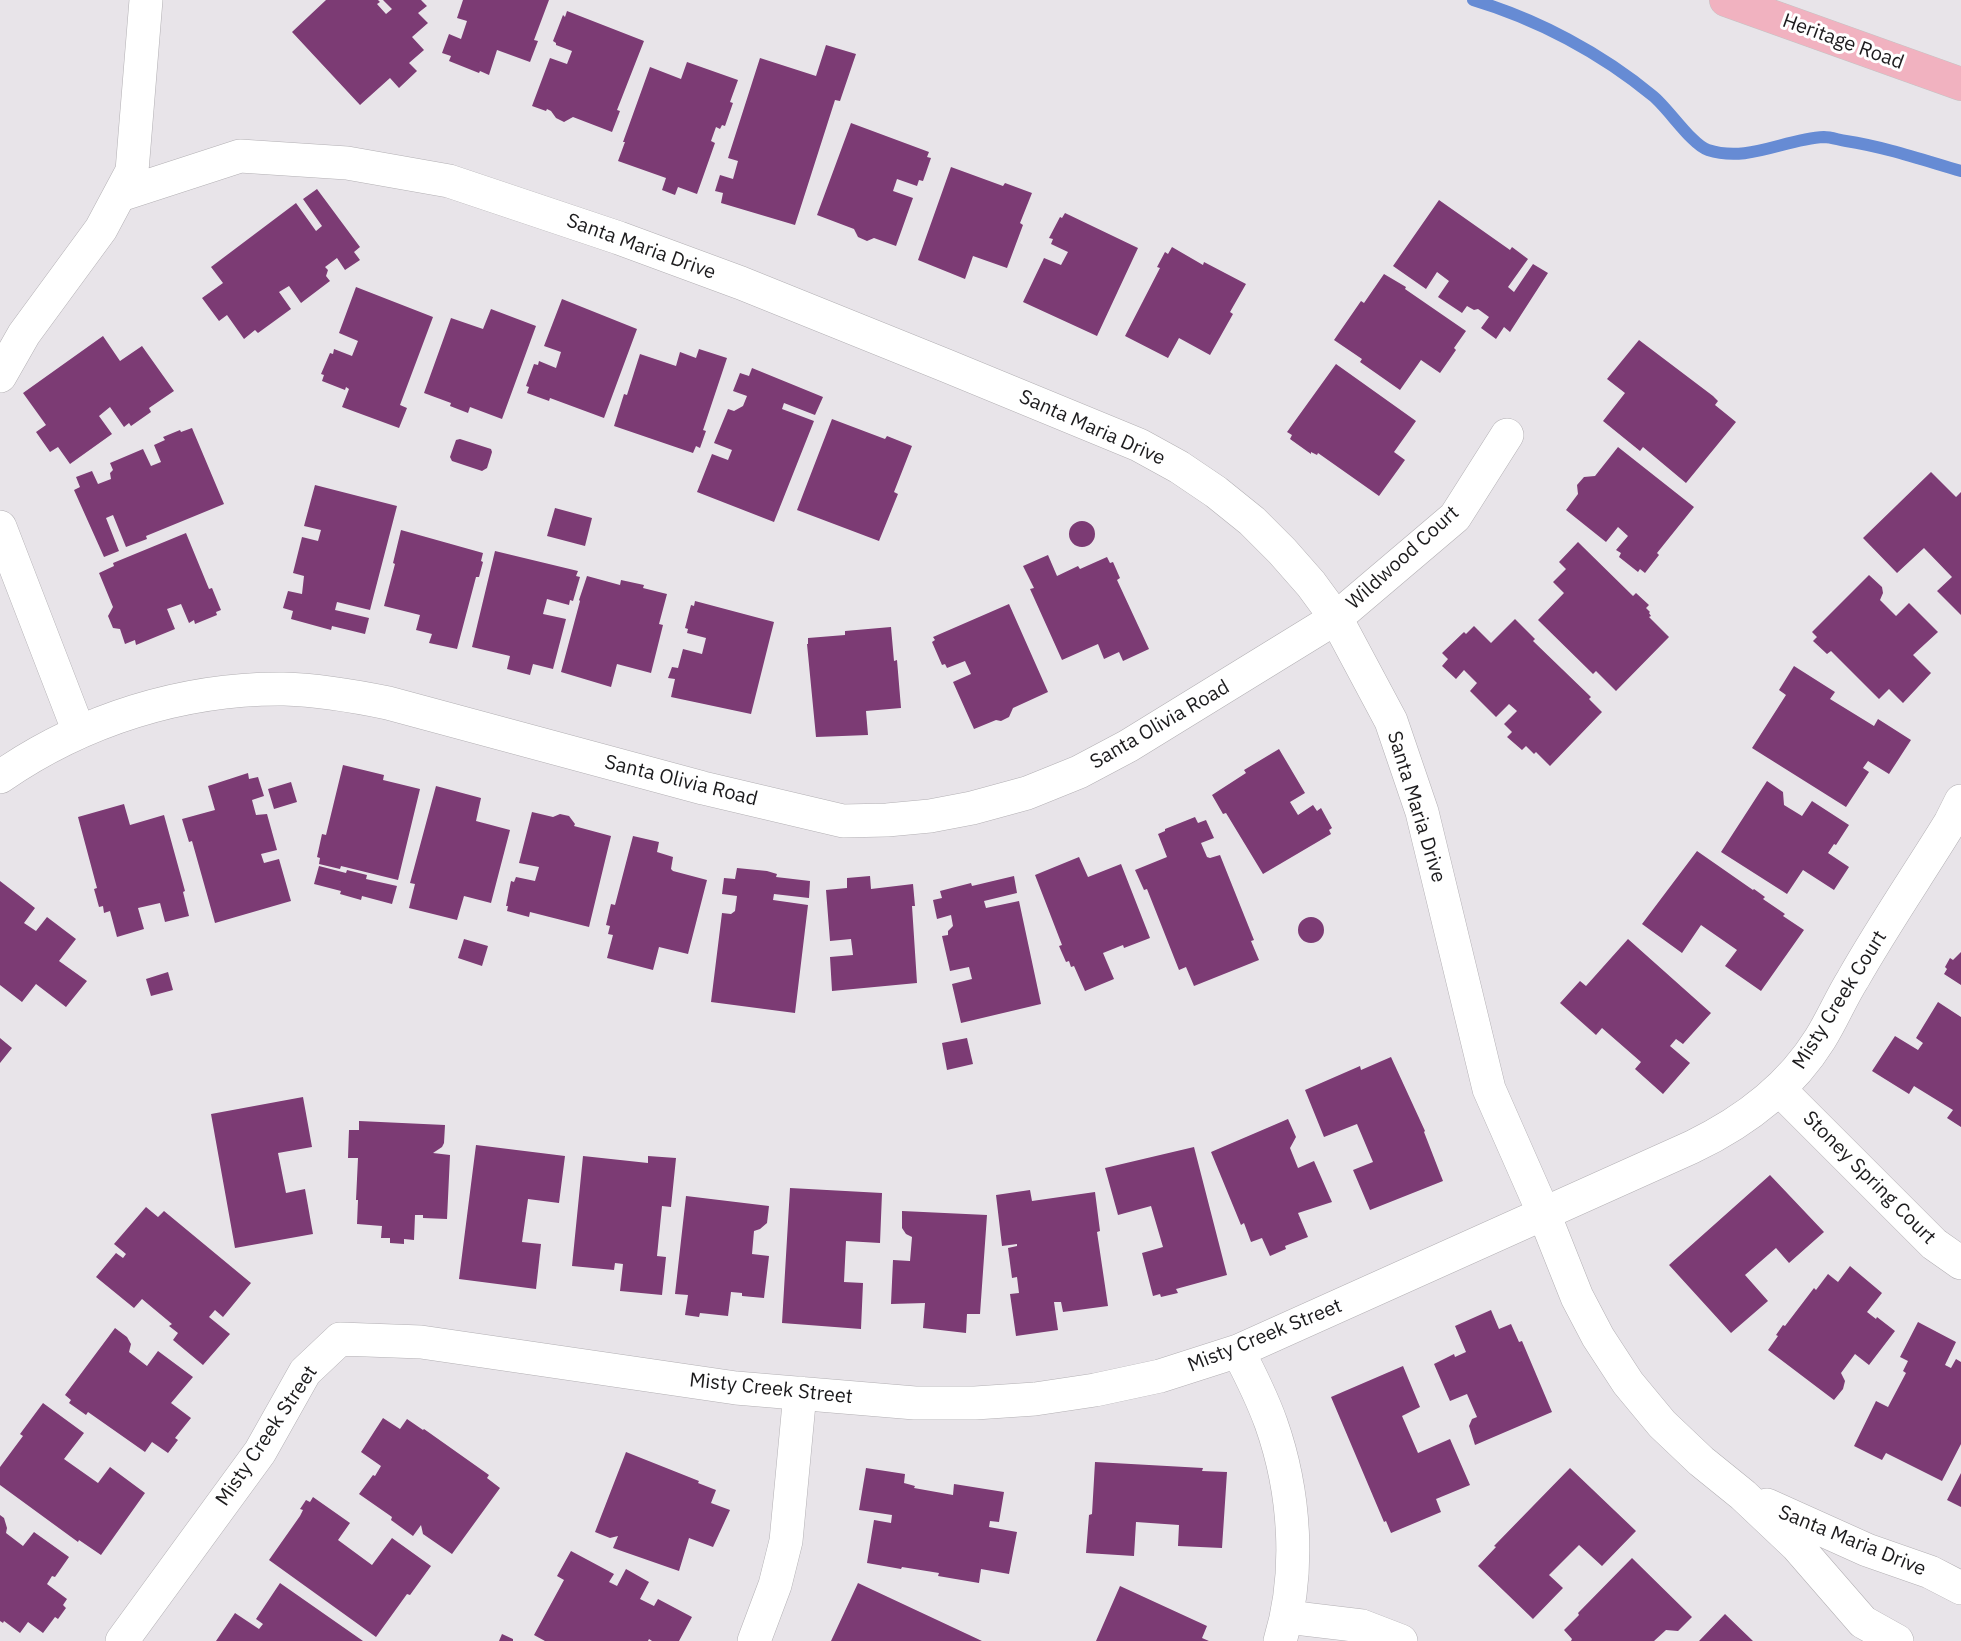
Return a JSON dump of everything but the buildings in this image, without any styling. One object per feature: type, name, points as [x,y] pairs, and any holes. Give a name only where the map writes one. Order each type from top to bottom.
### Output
[{"type":"main road","name":"Heritage Road","points":[[1726,0],[1961,84]]},
{"type":"street","points":[[0,376],[24,334],[101,229],[132,171],[146,0]]},
{"type":"street","name":"Santa Maria Drive","points":[[120,195],[240,156],[347,163],[449,181],[619,238],[741,283],[1139,445],[1188,473],[1252,521],[1311,584],[1336,618],[1391,721],[1422,812],[1489,1089],[1544,1214],[1577,1297],[1598,1337],[1628,1383],[1662,1424],[1797,1546],[1863,1622],[1897,1641]]},
{"type":"street","name":"Wildwood Court","points":[[1336,618],[1455,517],[1507,435]]},
{"type":"street","points":[[0,527],[79,732]]},
{"type":"street","name":"Santa Olivia Road","points":[[0,777],[39,752],[79,732],[128,713],[179,699],[231,691],[284,689],[336,693],[388,703],[703,788],[843,821],[930,816],[972,808],[1027,793],[1079,772],[1128,746],[1336,618]]},
{"type":"street","name":"Misty Creek Court","points":[[1544,1214],[1724,1132],[1753,1113],[1779,1089],[1801,1066],[1820,1039],[1853,978],[1950,823],[1961,801]]},
{"type":"street","name":"Stoney Spring Court","points":[[1779,1089],[1934,1244],[1961,1263]]},
{"type":"street","name":"Misty Creek Street","points":[[122,1641],[260,1452],[305,1372],[340,1339],[421,1342],[736,1388],[915,1403],[975,1403],[1035,1399],[1095,1390],[1160,1376],[1238,1351],[1544,1214]]},
{"type":"street","points":[[1238,1351],[1271,1423],[1284,1470],[1289,1499],[1292,1578],[1284,1629],[1362,1626],[1401,1641]]},
{"type":"street","points":[[754,1641],[775,1585],[786,1541],[800,1393]]},
{"type":"street","name":"Santa Maria Drive","points":[[1743,1495],[1866,1550],[1930,1572],[1961,1588]]},
{"type":"waterway","points":[[1473,0],[1544,27],[1612,66],[1653,96],[1695,141],[1708,150],[1737,154],[1827,137],[1890,150],[1961,171]]}]
